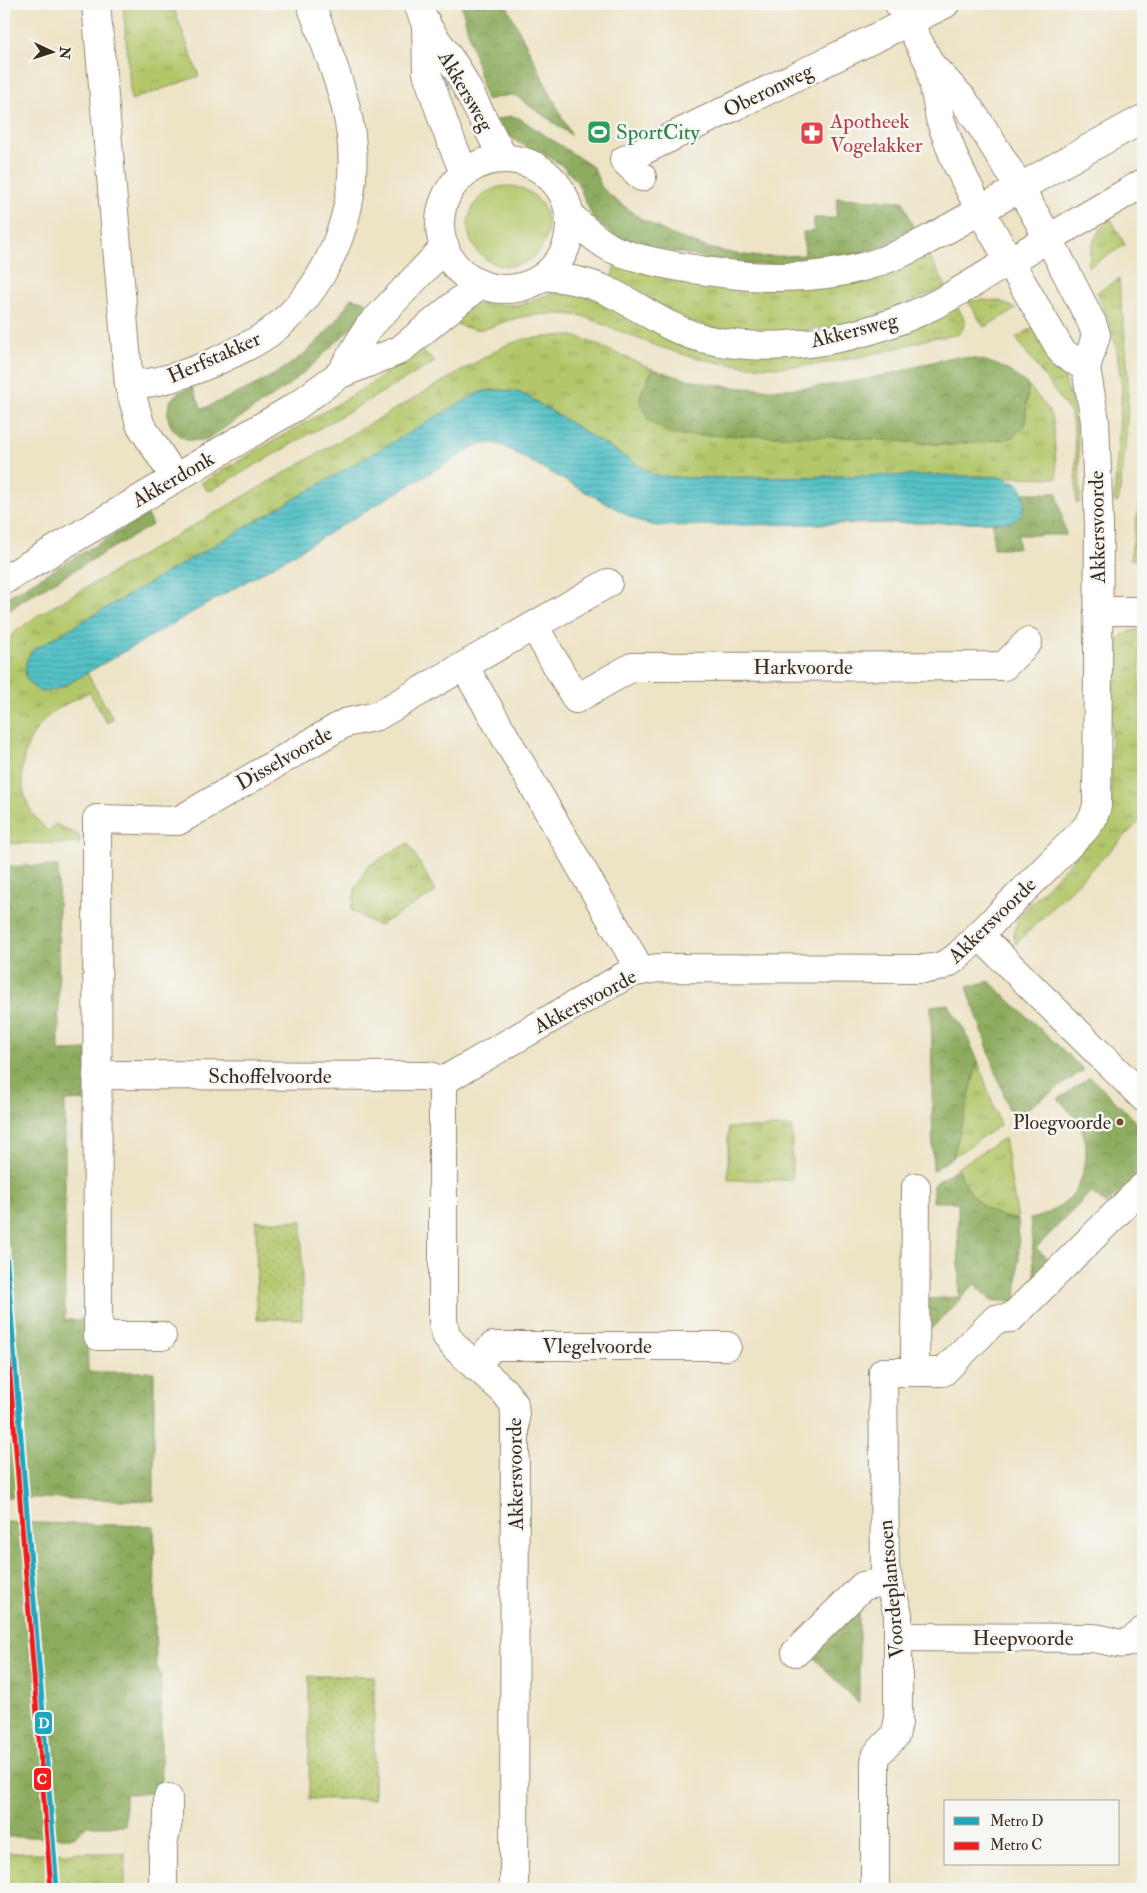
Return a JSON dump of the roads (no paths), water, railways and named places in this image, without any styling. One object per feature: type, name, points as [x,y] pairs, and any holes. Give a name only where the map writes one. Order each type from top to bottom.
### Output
[{"type":"street","points":[[96,4],[129,385],[140,424],[175,478]]},
{"type":"street","name":"Herfstakker","points":[[129,385],[159,382],[193,371],[240,350],[262,337],[283,322],[300,305],[332,255],[350,195],[353,164],[352,143],[347,114],[338,81],[311,4]]},
{"type":"street","name":"Oberonweg","points":[[642,177],[624,160],[903,13],[945,4]]},
{"type":"street","name":"Akkersweg","points":[[425,11],[504,159]]},
{"type":"street","name":"Akkersweg","points":[[425,11],[427,73],[445,126],[464,173]]},
{"type":"street","points":[[903,13],[930,64],[962,98],[1020,188]]},
{"type":"street","points":[[930,64],[940,119],[954,160],[1008,262],[1062,352],[1086,368]]},
{"type":"street","points":[[570,216],[586,230],[616,250],[696,270],[750,276],[836,272],[864,266],[909,251],[1143,118]]},
{"type":"street","points":[[504,159],[530,164],[553,179],[567,202],[570,216],[570,229],[562,255],[545,276],[527,285],[507,289],[493,288],[480,284],[459,269],[445,247],[441,227],[443,207],[451,188],[464,173],[483,163],[504,159]]},
{"type":"street","name":"Akkersweg","points":[[545,276],[573,279],[604,289],[659,320],[691,335],[728,343],[774,345],[818,341],[896,321],[940,302],[1143,183]]},
{"type":"street","name":"Akkersvoorde","points":[[514,1889],[515,1415],[514,1404],[504,1392],[455,1348],[446,1335],[443,1321],[442,1081],[621,978],[641,971],[658,968],[941,967],[951,962],[979,935],[1085,829],[1093,818],[1096,806],[1099,525],[1096,421],[1086,368],[1096,335],[1092,323],[1049,239],[1020,188]]},
{"type":"street","name":"Akkerdonk","points":[[340,374],[368,328],[445,247]]},
{"type":"street","name":"Akkerdonk","points":[[4,580],[266,425],[340,374],[400,350],[480,284]]},
{"type":"street","name":"Disselvoorde","points":[[97,1075],[97,819],[178,820],[345,722],[377,716],[608,583]]},
{"type":"street","points":[[1098,611],[1143,611]]},
{"type":"street","name":"Harkvoorde","points":[[534,626],[576,699],[632,667],[1004,666],[1028,642]]},
{"type":"street","points":[[464,666],[641,971]]},
{"type":"street","points":[[979,935],[1143,1097]]},
{"type":"street","points":[[97,1075],[98,1336],[162,1336]]},
{"type":"street","name":"Schoffelvoorde","points":[[97,1075],[429,1076],[442,1081]]},
{"type":"street","points":[[915,1372],[916,1187]]},
{"type":"street","name":"Voordeplantsoen","points":[[875,1889],[874,1762],[877,1754],[895,1736],[897,1731],[897,1609],[885,1568],[883,1372],[943,1372],[996,1319],[1011,1318],[1143,1187]]},
{"type":"street","name":"Vlegelvoorde","points":[[475,1366],[493,1346],[727,1346]]},
{"type":"street","points":[[796,1652],[863,1586],[888,1582]]},
{"type":"street","name":"Heepvoorde","points":[[898,1637],[1102,1638],[1122,1644],[1129,1643],[1143,1631]]},
{"type":"street","points":[[164,1889],[163,1845],[168,1821],[168,1798]]},
{"type":"water","points":[[486,391],[518,392],[527,396],[654,475],[686,478],[936,475],[1001,477],[1016,482],[1022,489],[1025,501],[1022,514],[1010,522],[656,526],[640,522],[503,446],[494,443],[477,445],[289,557],[66,685],[55,690],[43,691],[36,689],[27,680],[25,667],[33,650],[474,395]]},
{"type":"metro line","name":"D","points":[[4,1226],[57,1889]]},
{"type":"metro line","name":"C","points":[[4,1301],[51,1889]]},
{"type":"place","name":"SportCity","points":[[599,132]]},
{"type":"place","name":"Apotheek Vogelakker","points":[[812,133]]},
{"type":"place","name":"Ploegvoorde","points":[[1120,1122]]}]
